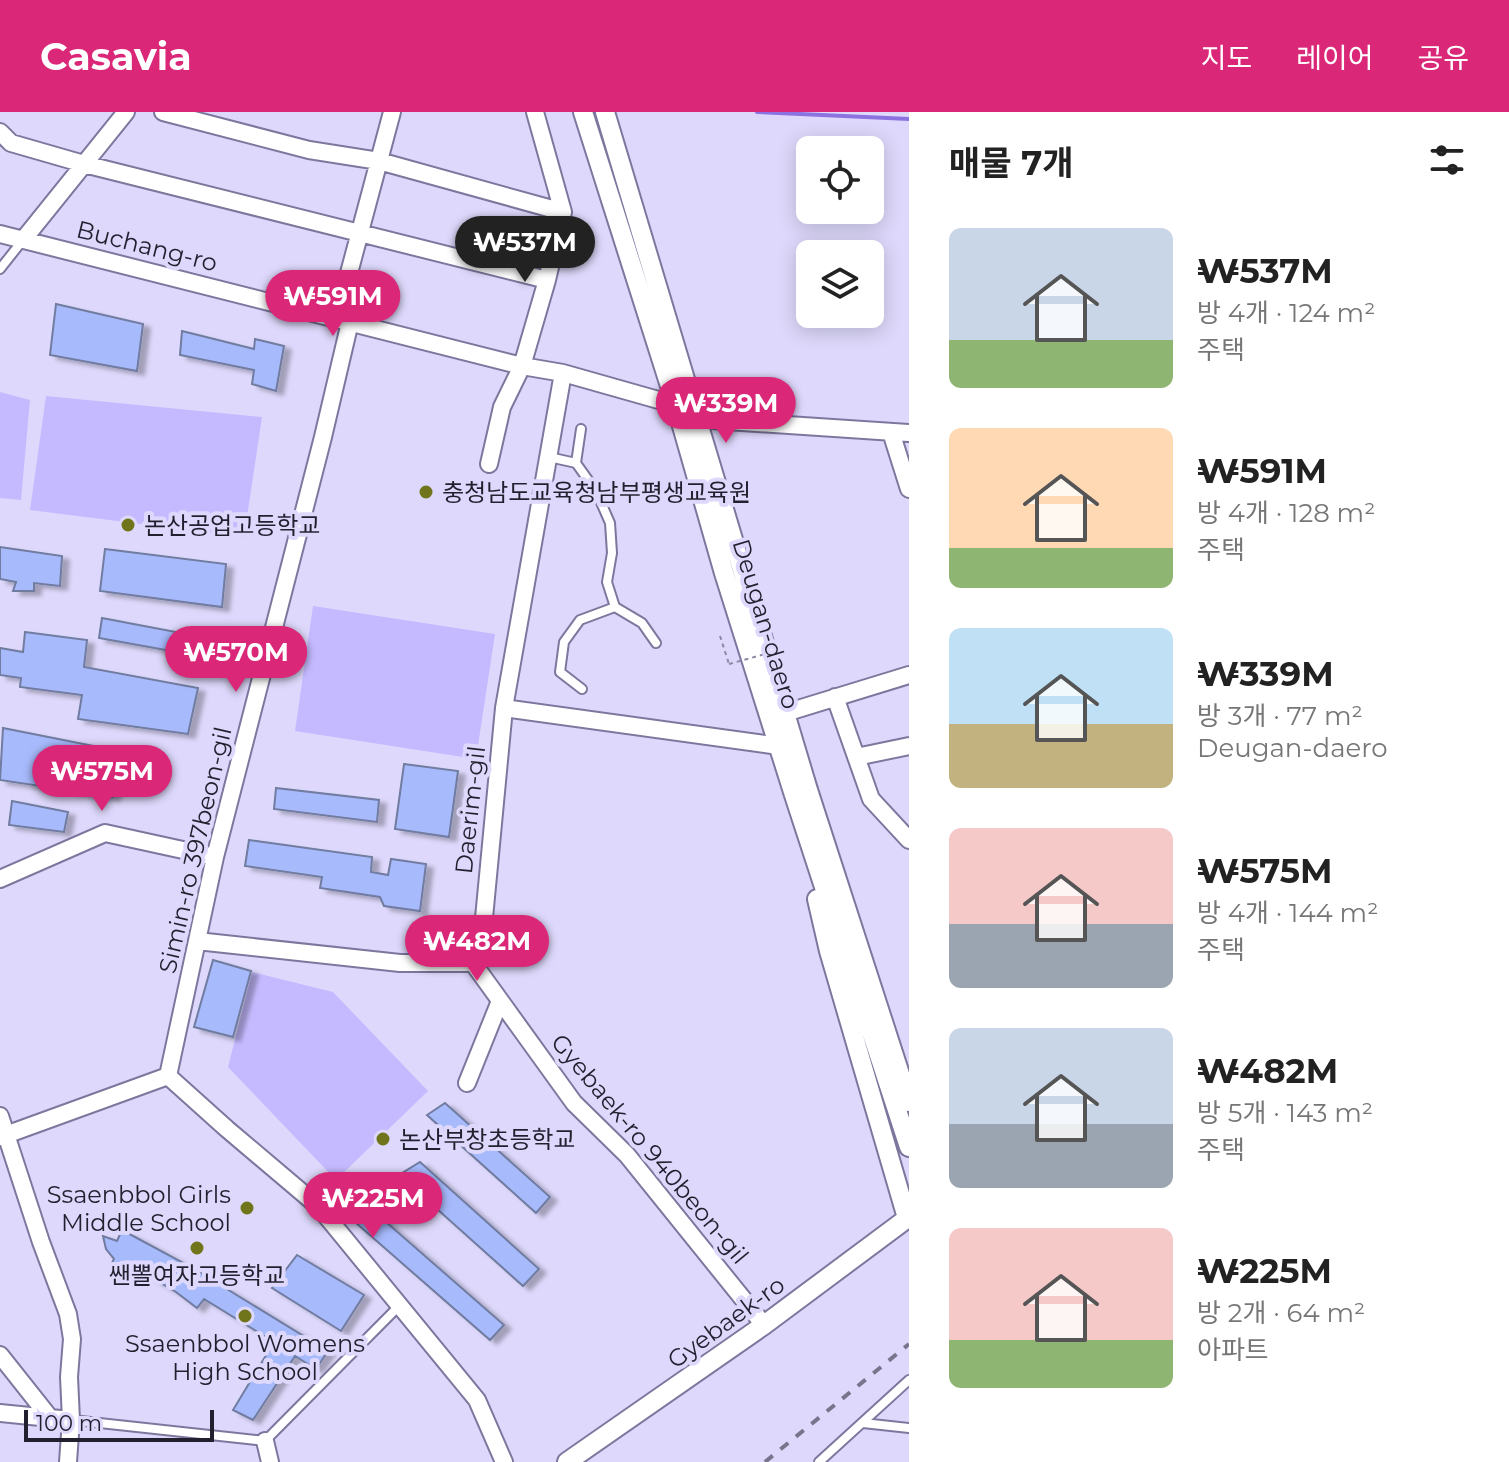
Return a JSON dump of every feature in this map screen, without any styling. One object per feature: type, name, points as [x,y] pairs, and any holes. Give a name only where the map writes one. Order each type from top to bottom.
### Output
[{"type":"street","points":[[23,240],[126,112]]},
{"type":"street","points":[[163,112],[309,150],[379,161],[563,212]]},
{"type":"street","name":"Simin-ro 397beon-gil","points":[[168,1076],[215,857],[323,437],[360,233],[392,112]]},
{"type":"street","points":[[489,464],[502,407],[522,366],[563,212],[535,112]]},
{"type":"street","name":"Deugan-daero","points":[[583,112],[779,746],[801,793],[909,1102]]},
{"type":"street","name":"Deugan-daero","points":[[605,112],[785,713],[801,793],[909,1146]]},
{"type":"street","points":[[0,132],[11,143],[84,164],[547,280]]},
{"type":"street","name":"Buchang-ro","points":[[0,234],[522,366],[563,373],[676,405],[696,419]]},
{"type":"street","points":[[563,373],[504,708],[779,746]]},
{"type":"street","points":[[696,419],[909,433]]},
{"type":"street","points":[[891,432],[909,489]]},
{"type":"street","points":[[785,713],[909,675]]},
{"type":"street","points":[[835,697],[871,799],[909,840]]},
{"type":"street","name":"Daerim-gil","points":[[473,963],[482,939],[504,708]]},
{"type":"street","points":[[856,757],[909,746]]},
{"type":"street","points":[[801,793],[864,934],[909,1076]]},
{"type":"street","points":[[801,793],[829,951],[908,1218]]},
{"type":"street","points":[[0,879],[105,833],[215,857]]},
{"type":"street","points":[[197,941],[400,963],[473,963]]},
{"type":"street","name":"Gyebaek-ro 940beon-gil","points":[[473,963],[574,1103],[627,1155],[764,1325]]},
{"type":"street","points":[[467,1083],[500,1001]]},
{"type":"street","points":[[3,1136],[168,1076],[318,1206],[477,1400],[504,1462]]},
{"type":"street","points":[[0,1116],[3,1136],[68,1314],[72,1339],[68,1462]]},
{"type":"street","name":"Gyebaek-ro","points":[[567,1462],[764,1325],[908,1218]]},
{"type":"street","points":[[0,1355],[50,1418]]},
{"type":"street","points":[[0,1413],[71,1420]]},
{"type":"street","points":[[265,1441],[270,1462]]},
{"type":"lane","points":[[0,269],[23,240]]},
{"type":"lane","points":[[576,463],[581,429]]},
{"type":"lane","points":[[548,457],[576,463],[596,491],[610,523],[612,553],[607,582],[615,607],[642,623],[656,643]]},
{"type":"lane","points":[[582,689],[560,672],[564,642],[580,620],[615,607]]},
{"type":"lane","points":[[71,1420],[265,1441],[400,1305]]},
{"type":"lane","points":[[819,1462],[909,1380]]},
{"type":"lane","points":[[863,1423],[909,1428]]},
{"type":"path","points":[[720,636],[729,664],[776,651]]},
{"type":"shaded area","points":[[0,392],[30,400],[21,500],[0,498]]},
{"type":"shaded area","points":[[46,396],[262,417],[244,537],[30,510]]},
{"type":"shaded area","points":[[313,606],[495,634],[476,759],[295,731]]},
{"type":"shaded area","points":[[252,972],[333,992],[428,1091],[336,1180],[228,1067]]},
{"type":"building","points":[[56,304],[143,324],[137,371],[50,355]]},
{"type":"building","points":[[182,331],[254,349],[255,339],[284,346],[276,391],[252,384],[254,370],[180,355]]},
{"type":"building","points":[[0,547],[62,556],[60,586],[34,583],[34,591],[13,591],[16,582],[0,579]]},
{"type":"building","points":[[105,549],[226,564],[222,607],[100,591]]},
{"type":"building","points":[[102,618],[218,640],[216,659],[99,638]]},
{"type":"building","points":[[25,632],[87,640],[84,667],[198,688],[188,734],[78,719],[82,695],[20,687],[21,678],[0,675],[0,648],[23,652]]},
{"type":"building","points":[[3,728],[124,752],[113,797],[0,780]]},
{"type":"building","points":[[404,764],[458,771],[449,837],[395,829]]},
{"type":"building","points":[[276,788],[379,800],[377,822],[274,809]]},
{"type":"building","points":[[12,801],[68,812],[64,832],[9,825]]},
{"type":"building","points":[[249,840],[372,857],[371,872],[388,875],[391,859],[426,864],[420,911],[384,906],[380,897],[320,888],[322,877],[245,866]]},
{"type":"building","points":[[213,960],[251,971],[233,1037],[194,1027]]},
{"type":"building","points":[[445,1103],[550,1197],[536,1213],[427,1115]]},
{"type":"building","points":[[420,1162],[539,1269],[523,1286],[399,1175]]},
{"type":"building","points":[[362,1201],[504,1325],[490,1340],[348,1216]]},
{"type":"building","points":[[122,1230],[191,1267],[328,1351],[316,1369],[295,1356],[253,1420],[233,1410],[274,1342],[204,1299],[197,1308],[125,1262],[120,1268],[116,1266],[112,1263],[114,1259],[106,1249],[103,1236],[117,1241]]},
{"type":"building","points":[[297,1255],[364,1295],[341,1331],[272,1288]]},
{"type":"waterway","points":[[757,112],[909,119]]},
{"type":"railway","points":[[765,1462],[909,1344]]},
{"type":"place","name":"충청남도교육청남부평생교육원","points":[[426,492]]},
{"type":"place","name":"논산공업고등학교","points":[[128,525]]},
{"type":"place","name":"논산부창초등학교","points":[[383,1139]]},
{"type":"place","name":"Ssaenbbol Girls Middle School","points":[[247,1208]]},
{"type":"place","name":"쌘뽈여자고등학교","points":[[197,1248]]},
{"type":"place","name":"Ssaenbbol Womens High School","points":[[245,1316]]}]
